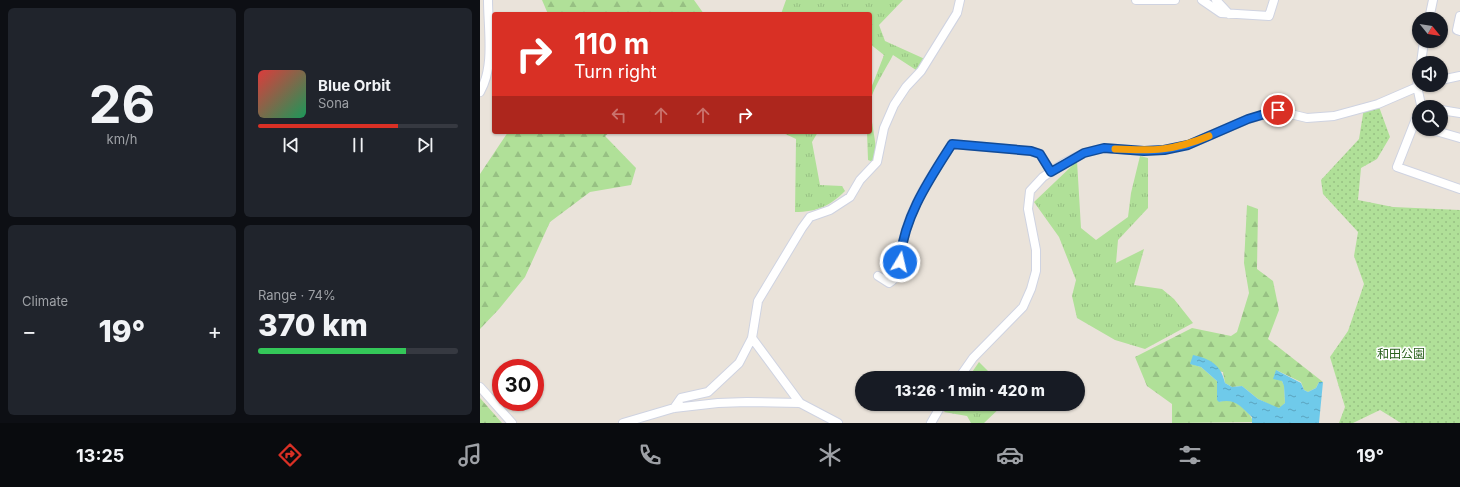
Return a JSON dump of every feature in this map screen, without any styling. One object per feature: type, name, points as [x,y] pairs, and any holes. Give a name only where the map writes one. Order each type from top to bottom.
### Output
[{"type":"street","points":[[480,92],[487,80],[488,0]]},
{"type":"street","points":[[674,408],[681,398],[708,392],[739,364],[752,338],[758,301],[802,228],[810,217],[830,210],[850,197],[860,180],[877,162],[884,128],[894,105],[906,87],[921,71],[957,12],[960,0]]},
{"type":"street","points":[[1136,0],[1175,0]]},
{"type":"street","points":[[1202,0],[1221,13],[1269,16],[1274,0]]},
{"type":"street","points":[[1216,0],[1229,14]]},
{"type":"street","points":[[1430,12],[1433,0]]},
{"type":"street","points":[[1460,16],[1457,30],[1460,31]]},
{"type":"street","points":[[1448,79],[1460,76]]},
{"type":"street","points":[[964,371],[973,358],[1023,307],[1032,290],[1036,271],[1036,250],[1028,209],[1030,191],[1051,172],[1084,153],[1104,148],[1144,151],[1164,150],[1188,145],[1264,114],[1278,110],[1307,118],[1334,116],[1378,104],[1412,89]]},
{"type":"street","points":[[1448,111],[1460,113]]},
{"type":"street","points":[[1448,135],[1460,138]]},
{"type":"street","points":[[1412,136],[1397,167],[1460,188]]},
{"type":"street","points":[[878,276],[889,283],[896,279],[899,273],[901,251],[913,210],[924,189],[952,144],[1031,151],[1040,154],[1051,172]]},
{"type":"street","points":[[752,338],[800,403],[838,423]]},
{"type":"street","points":[[480,387],[512,423]]},
{"type":"street","points":[[624,423],[674,408],[718,403],[800,403]]},
{"type":"street","points":[[931,423],[938,411]]},
{"type":"green space","points":[[542,0],[694,0],[703,12],[547,12]]},
{"type":"green space","points":[[786,0],[903,0],[879,25],[885,41],[927,60],[916,70],[893,55],[872,96],[872,86],[884,55],[872,46],[872,12],[782,12]]},
{"type":"green space","name":"和田公園","points":[[1378,104],[1390,137],[1377,159],[1361,168],[1358,200],[1393,207],[1460,210],[1460,423],[1401,423],[1380,410],[1353,423],[1339,423],[1345,407],[1330,357],[1348,331],[1364,284],[1354,256],[1358,232],[1323,194],[1321,180],[1359,139],[1364,108]]},
{"type":"green space","points":[[872,124],[876,147],[876,163],[868,160],[867,134],[872,134]]},
{"type":"green space","points":[[507,134],[608,134],[605,136],[636,168],[631,185],[590,192],[550,222],[525,277],[499,309],[480,329],[480,174]]},
{"type":"green space","points":[[785,134],[817,134],[812,142],[820,185],[842,186],[845,191],[834,201],[823,207],[810,211],[795,212],[796,139]]},
{"type":"green space","points":[[1140,156],[1148,158],[1148,208],[1118,240],[1116,263],[1144,249],[1134,285],[1162,289],[1174,299],[1193,323],[1145,349],[1115,340],[1077,318],[1072,296],[1076,280],[1059,237],[1034,202],[1077,161],[1081,228],[1096,240],[1128,217],[1131,193]]},
{"type":"green space","points":[[1247,205],[1258,209],[1257,269],[1273,281],[1279,310],[1268,339],[1323,382],[1319,382],[1316,388],[1308,392],[1304,390],[1301,382],[1276,370],[1284,385],[1285,403],[1279,409],[1258,399],[1242,386],[1232,387],[1225,383],[1223,372],[1191,364],[1201,367],[1217,381],[1219,402],[1229,400],[1236,403],[1244,408],[1250,415],[1253,422],[1172,423],[1172,404],[1147,386],[1135,357],[1192,328],[1231,336],[1237,332],[1249,293],[1244,263]]},
{"type":"green space","points":[[979,362],[988,371],[973,371]]},
{"type":"green space","points":[[480,398],[502,423],[480,423]]},
{"type":"green space","points":[[997,411],[984,423],[971,423],[967,416],[944,412]]},
{"type":"water","points":[[1193,355],[1210,361],[1218,367],[1225,383],[1232,387],[1242,386],[1258,399],[1279,408],[1285,403],[1284,386],[1282,381],[1273,379],[1276,370],[1301,383],[1304,390],[1308,392],[1316,388],[1319,382],[1323,382],[1319,423],[1252,423],[1252,417],[1234,402],[1219,402],[1217,400],[1217,381],[1201,367],[1190,364]]},
{"type":"slow traffic","points":[[1115,149],[1144,151],[1164,150],[1188,145],[1209,136]]},
{"type":"route","points":[[900,262],[906,229],[913,210],[924,189],[952,144],[1031,151],[1040,154],[1051,172],[1064,163],[1084,153],[1104,148],[1144,151],[1164,150],[1188,145],[1248,119],[1278,110]]}]
